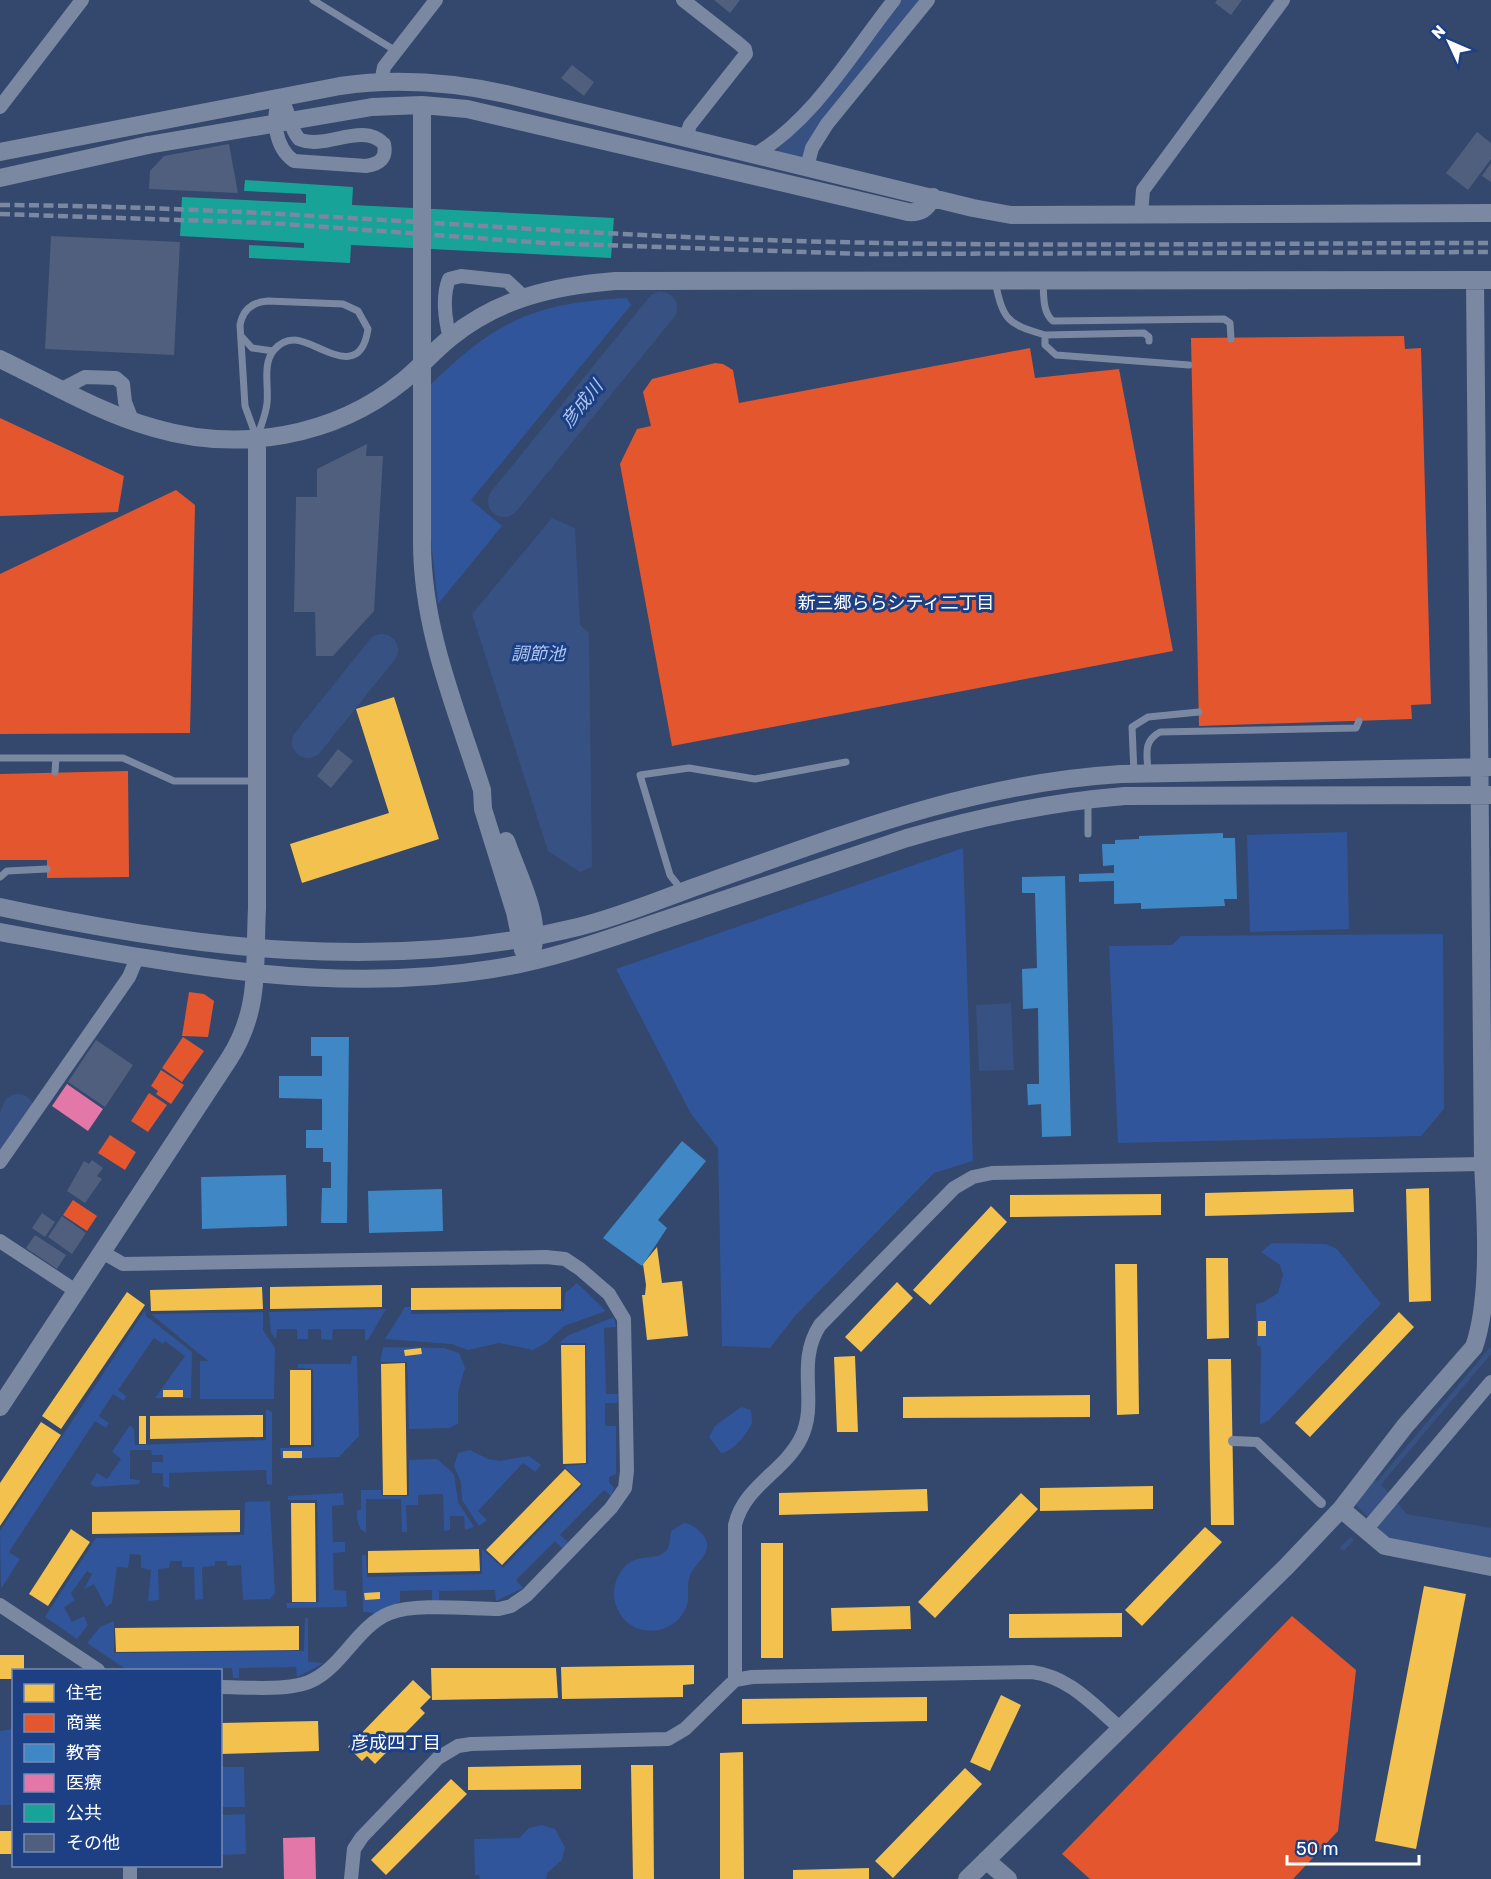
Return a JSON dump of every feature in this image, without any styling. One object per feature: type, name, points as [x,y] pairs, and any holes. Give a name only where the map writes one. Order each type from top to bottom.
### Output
[{"type":"street","points":[[0,106],[82,0]]},
{"type":"street","points":[[381,82],[384,67],[436,0]]},
{"type":"street","points":[[683,0],[745,50],[746,54],[690,125],[686,137]]},
{"type":"street","points":[[756,154],[792,129],[894,0]]},
{"type":"street","points":[[807,167],[813,148],[827,124],[928,0]]},
{"type":"street","points":[[1141,216],[1143,190],[1283,0]]},
{"type":"street","points":[[0,152],[340,86],[381,82],[471,87],[1011,215],[1491,213]]},
{"type":"street","points":[[280,98],[288,108],[294,133],[299,139],[310,142],[372,136],[384,144],[386,153],[376,165],[366,166],[294,161],[284,153],[280,145],[274,111],[280,98]]},
{"type":"street","points":[[0,178],[148,145],[372,107],[422,105],[467,109],[908,212],[919,213],[933,198]]},
{"type":"street","points":[[422,105],[422,542],[425,602],[434,642],[482,790],[483,809],[515,912],[527,937],[528,963]]},
{"type":"street","points":[[309,163],[310,142]]},
{"type":"street","points":[[450,338],[447,326],[446,288],[449,279],[461,276],[507,281],[523,296]]},
{"type":"street","points":[[0,359],[132,420],[180,434],[257,439],[300,432],[350,414],[403,381],[472,321],[523,296],[575,284],[615,281],[1483,280],[1486,767],[1483,1164],[1489,1262],[1485,1319],[1474,1347],[1405,1426],[1341,1509],[1287,1566],[1119,1727],[967,1879]]},
{"type":"street","points":[[62,389],[85,376],[116,378],[123,384],[125,402],[132,420]]},
{"type":"street","points":[[0,1407],[241,1040],[248,1025],[255,974],[257,439]]},
{"type":"street","points":[[0,907],[201,943],[255,949],[382,954],[481,946],[579,927],[618,916],[903,814],[960,798],[1082,776],[1486,767]]},
{"type":"street","points":[[0,932],[137,958],[255,974],[333,979],[413,978],[528,963],[961,822],[1024,808],[1125,796],[1485,795]]},
{"type":"street","points":[[0,1162],[129,977],[137,958]]},
{"type":"street","points":[[735,1680],[735,1525],[738,1510],[746,1497],[800,1439],[806,1425],[807,1360],[813,1336],[820,1325],[954,1188],[973,1177],[992,1173],[1483,1164]]},
{"type":"street","points":[[0,1241],[76,1291]]},
{"type":"street","points":[[102,1252],[123,1264],[546,1257],[565,1259],[609,1294],[624,1319],[627,1471],[625,1488],[611,1508],[526,1595],[511,1606],[499,1609],[402,1609],[387,1614],[374,1623],[326,1672],[313,1681],[296,1685],[222,1687]]},
{"type":"street","points":[[1365,1531],[1491,1382]]},
{"type":"street","points":[[1233,1441],[1257,1442],[1321,1503]]},
{"type":"street","points":[[1341,1509],[1385,1546],[1491,1567]]},
{"type":"street","points":[[0,1605],[95,1669]]},
{"type":"street","points":[[351,1879],[354,1849],[362,1837],[447,1751],[471,1744],[668,1739],[686,1729],[735,1680],[752,1677],[1032,1672],[1050,1675],[1067,1682],[1119,1727]]},
{"type":"street","points":[[986,1860],[1008,1879]]},
{"type":"lane","points":[[313,0],[396,51]]},
{"type":"lane","points":[[995,280],[1005,315],[1016,327],[1045,335],[1144,333],[1149,336],[1149,341]]},
{"type":"lane","points":[[1043,282],[1045,306],[1048,317],[1053,321],[1224,319],[1230,322],[1231,339]]},
{"type":"lane","points":[[268,301],[343,304],[358,311],[368,329],[364,341],[348,356],[326,353],[293,340],[285,342],[273,351],[267,367],[267,405],[257,439],[245,406],[240,325],[244,312],[253,304],[268,301]]},
{"type":"lane","points":[[1045,335],[1045,345],[1056,355],[1189,365]]},
{"type":"lane","points":[[241,336],[252,348],[273,351]]},
{"type":"lane","points":[[1141,773],[1132,727],[1148,717],[1199,712]]},
{"type":"lane","points":[[1141,773],[1151,737],[1160,732],[1356,728],[1359,720]]},
{"type":"lane","points":[[0,758],[123,758],[174,781],[256,781]]},
{"type":"lane","points":[[55,772],[56,758]]},
{"type":"lane","points":[[683,891],[670,875],[640,775],[689,768],[755,779],[846,762]]},
{"type":"lane","points":[[1088,799],[1088,834]]},
{"type":"lane","points":[[35,869],[36,860]]},
{"type":"lane","points":[[0,877],[7,872],[47,869]]},
{"type":"shaded area","points":[[627,298],[631,305],[471,500],[502,526],[438,604],[431,540],[430,385],[476,345],[497,330],[519,319],[566,305]]},
{"type":"shaded area","points":[[1347,832],[1349,929],[1250,932],[1247,835]]},
{"type":"shaded area","points":[[963,848],[973,1161],[934,1173],[795,1316],[770,1348],[722,1346],[718,1148],[691,1114],[616,969]]},
{"type":"shaded area","points":[[1443,934],[1444,1109],[1421,1136],[1118,1143],[1109,946],[1172,945],[1181,936]]},
{"type":"shaded area","points":[[1272,1243],[1326,1244],[1337,1249],[1381,1304],[1269,1420],[1260,1425],[1261,1347],[1257,1345],[1256,1304],[1278,1293],[1283,1275],[1280,1265],[1261,1252]]},
{"type":"shaded area","points":[[577,1283],[606,1311],[564,1326],[547,1342],[533,1350],[499,1343],[468,1350],[451,1344],[385,1339],[405,1307],[411,1307],[411,1314],[564,1311],[565,1293]]},
{"type":"shaded area","points":[[386,1309],[368,1340],[365,1340],[365,1329],[333,1329],[332,1340],[321,1339],[321,1329],[308,1329],[308,1339],[297,1339],[297,1329],[277,1329],[276,1339],[271,1333],[269,1312]]},
{"type":"shaded area","points":[[145,1310],[146,1316],[192,1352],[191,1398],[155,1398],[185,1356],[165,1341],[163,1344],[154,1338],[118,1390],[126,1396],[124,1401],[113,1394],[99,1416],[109,1423],[106,1428],[95,1421],[9,1552],[20,1559],[1,1589],[0,1531]]},
{"type":"shaded area","points":[[263,1312],[263,1330],[275,1348],[274,1399],[200,1399],[200,1361],[208,1361],[151,1314]]},
{"type":"shaded area","points":[[614,1317],[616,1327],[604,1328],[606,1394],[618,1394],[617,1403],[605,1403],[605,1426],[616,1426],[616,1474],[609,1477],[609,1482],[614,1488],[611,1496],[604,1490],[560,1535],[568,1542],[562,1548],[555,1541],[516,1580],[523,1588],[496,1601],[495,1590],[439,1591],[439,1602],[432,1601],[432,1590],[400,1591],[400,1602],[375,1613],[363,1612],[362,1555],[366,1555],[367,1577],[482,1574],[482,1549],[503,1568],[583,1485],[564,1466],[588,1464],[586,1343],[559,1343],[569,1335]]},
{"type":"shaded area","points":[[383,1347],[444,1348],[459,1353],[465,1368],[458,1392],[458,1424],[449,1428],[409,1429],[407,1362],[380,1362]]},
{"type":"shaded area","points":[[352,1356],[357,1356],[359,1436],[339,1457],[281,1459],[280,1448],[314,1447],[313,1369],[298,1368],[298,1364],[351,1364]]},
{"type":"shaded area","points":[[741,1407],[751,1410],[752,1423],[739,1442],[721,1453],[709,1437],[715,1426]]},
{"type":"shaded area","points":[[266,1409],[272,1412],[272,1485],[267,1484],[266,1470],[169,1473],[169,1488],[163,1486],[163,1473],[152,1473],[152,1462],[163,1462],[163,1455],[152,1455],[151,1450],[130,1450],[130,1479],[140,1480],[139,1484],[95,1487],[90,1484],[97,1473],[107,1479],[121,1459],[112,1452],[130,1425],[134,1429],[135,1445],[266,1440]]},
{"type":"shaded area","points":[[470,1450],[488,1459],[500,1461],[529,1456],[541,1465],[535,1472],[523,1463],[478,1511],[487,1520],[479,1526],[462,1500],[461,1482],[454,1466],[458,1453]]},
{"type":"shaded area","points":[[437,1459],[454,1474],[458,1502],[474,1527],[465,1530],[464,1516],[450,1516],[450,1530],[444,1531],[443,1494],[418,1495],[418,1505],[406,1505],[407,1532],[402,1532],[401,1499],[366,1499],[366,1533],[361,1529],[357,1520],[357,1510],[361,1510],[361,1490],[381,1490],[382,1496],[409,1496],[409,1460]]},
{"type":"shaded area","points":[[343,1493],[344,1505],[332,1506],[333,1542],[345,1542],[345,1552],[333,1553],[334,1590],[346,1591],[347,1607],[287,1608],[286,1603],[319,1602],[317,1500],[288,1500],[288,1496]]},
{"type":"shaded area","points":[[270,1501],[275,1593],[270,1599],[243,1600],[241,1565],[227,1566],[227,1561],[215,1561],[215,1566],[202,1567],[203,1599],[195,1600],[194,1567],[182,1567],[182,1561],[170,1561],[169,1568],[158,1569],[159,1600],[148,1601],[151,1570],[141,1568],[141,1555],[130,1554],[128,1568],[117,1567],[112,1603],[106,1607],[94,1584],[84,1589],[92,1574],[87,1571],[71,1593],[75,1600],[64,1607],[72,1622],[84,1616],[88,1625],[77,1639],[45,1617],[96,1538],[244,1535],[245,1502]]},
{"type":"shaded area","points":[[684,1523],[696,1528],[707,1541],[706,1553],[689,1579],[687,1606],[680,1618],[665,1628],[647,1631],[638,1629],[623,1618],[617,1609],[614,1594],[617,1579],[628,1563],[661,1555],[666,1551],[672,1530]]},
{"type":"shaded area","points":[[305,1618],[308,1618],[308,1662],[324,1663],[297,1677],[296,1667],[239,1668],[239,1678],[233,1678],[232,1668],[126,1669],[87,1643],[100,1627],[114,1621],[114,1653],[304,1651]]},
{"type":"shaded area","points":[[12,1729],[12,1805],[0,1805],[0,1731]]},
{"type":"shaded area","points":[[222,1767],[244,1767],[245,1807],[222,1807]]},
{"type":"shaded area","points":[[245,1814],[246,1854],[222,1855],[222,1815]]},
{"type":"shaded area","points":[[542,1825],[555,1829],[565,1847],[562,1860],[547,1873],[546,1879],[480,1879],[479,1875],[475,1875],[474,1839],[519,1838],[529,1828]]},
{"type":"water","name":"調節池","points":[[552,518],[575,528],[580,625],[589,633],[592,867],[580,872],[548,851],[472,614]]},
{"type":"water","points":[[1011,1003],[1014,1070],[979,1071],[976,1005]]},
{"type":"building: 住宅","points":[[394,697],[439,839],[302,883],[290,844],[389,813],[356,709]]},
{"type":"building: 住宅","points":[[1429,1188],[1431,1301],[1409,1302],[1406,1189]]},
{"type":"building: 住宅","points":[[1353,1189],[1354,1212],[1205,1216],[1205,1193]]},
{"type":"building: 住宅","points":[[1161,1194],[1161,1215],[1010,1217],[1010,1195]]},
{"type":"building: 住宅","points":[[991,1206],[1007,1222],[930,1305],[913,1290]]},
{"type":"building: 住宅","points":[[657,1247],[662,1283],[682,1281],[688,1336],[647,1340],[642,1295],[645,1295],[646,1285],[643,1264]]},
{"type":"building: 住宅","points":[[1206,1258],[1228,1258],[1229,1338],[1207,1339]]},
{"type":"building: 住宅","points":[[1115,1264],[1137,1264],[1139,1414],[1117,1415]]},
{"type":"building: 住宅","points":[[897,1282],[913,1298],[861,1352],[845,1337]]},
{"type":"building: 住宅","points":[[382,1285],[382,1307],[270,1309],[270,1287]]},
{"type":"building: 住宅","points":[[262,1287],[263,1309],[151,1311],[150,1290]]},
{"type":"building: 住宅","points":[[561,1287],[561,1309],[411,1310],[411,1288]]},
{"type":"building: 住宅","points":[[127,1292],[145,1305],[61,1429],[42,1416]]},
{"type":"building: 住宅","points":[[1399,1312],[1414,1327],[1310,1437],[1295,1423]]},
{"type":"building: 住宅","points":[[1258,1321],[1266,1321],[1266,1336],[1258,1336]]},
{"type":"building: 住宅","points":[[561,1345],[585,1345],[586,1463],[563,1464]]},
{"type":"building: 住宅","points":[[421,1348],[422,1354],[405,1356],[404,1350]]},
{"type":"building: 住宅","points":[[855,1356],[858,1432],[837,1432],[834,1357]]},
{"type":"building: 住宅","points":[[1208,1359],[1231,1359],[1234,1525],[1211,1525]]},
{"type":"building: 住宅","points":[[405,1363],[407,1495],[383,1495],[381,1364]]},
{"type":"building: 住宅","points":[[290,1370],[311,1370],[311,1445],[290,1445]]},
{"type":"building: 住宅","points":[[163,1390],[183,1390],[183,1397],[163,1397]]},
{"type":"building: 住宅","points":[[1090,1395],[1090,1417],[903,1418],[903,1397]]},
{"type":"building: 住宅","points":[[263,1415],[263,1437],[150,1439],[150,1416]]},
{"type":"building: 住宅","points":[[139,1416],[146,1416],[146,1444],[139,1444]]},
{"type":"building: 住宅","points":[[41,1422],[61,1435],[0,1526],[0,1483]]},
{"type":"building: 住宅","points":[[283,1451],[302,1451],[302,1458],[283,1458]]},
{"type":"building: 住宅","points":[[565,1469],[581,1484],[502,1565],[486,1550]]},
{"type":"building: 住宅","points":[[1153,1486],[1153,1509],[1040,1511],[1040,1488]]},
{"type":"building: 住宅","points":[[927,1489],[928,1511],[779,1515],[779,1493]]},
{"type":"building: 住宅","points":[[1021,1493],[1038,1509],[935,1618],[918,1602]]},
{"type":"building: 住宅","points":[[291,1503],[315,1503],[316,1602],[292,1602]]},
{"type":"building: 住宅","points":[[240,1510],[240,1532],[92,1534],[92,1512]]},
{"type":"building: 住宅","points":[[1205,1527],[1222,1542],[1142,1626],[1125,1610]]},
{"type":"building: 住宅","points":[[71,1529],[90,1542],[48,1606],[29,1594]]},
{"type":"building: 住宅","points":[[761,1543],[783,1543],[783,1658],[761,1658]]},
{"type":"building: 住宅","points":[[479,1549],[480,1571],[368,1573],[368,1551]]},
{"type":"building: 住宅","points":[[1424,1586],[1466,1594],[1416,1849],[1375,1841]]},
{"type":"building: 住宅","points":[[380,1592],[380,1599],[365,1600],[364,1593]]},
{"type":"building: 住宅","points":[[910,1606],[911,1629],[832,1631],[831,1608]]},
{"type":"building: 住宅","points":[[1122,1613],[1122,1637],[1009,1638],[1009,1614]]},
{"type":"building: 住宅","points":[[299,1626],[299,1650],[116,1652],[115,1628]]},
{"type":"building: 住宅","points":[[0,1655],[24,1655],[24,1669],[12,1669],[12,1679],[0,1679]]},
{"type":"building: 住宅","points":[[694,1665],[694,1684],[683,1685],[683,1697],[562,1699],[561,1667]]},
{"type":"building: 住宅","points":[[431,1668],[556,1668],[558,1698],[432,1700]]},
{"type":"building: 住宅","points":[[413,1680],[431,1697],[420,1708],[425,1713],[375,1764],[367,1756],[362,1761],[348,1747]]},
{"type":"building: 住宅","points":[[1001,1695],[1021,1705],[990,1771],[970,1762]]},
{"type":"building: 住宅","points":[[927,1697],[927,1721],[742,1724],[742,1699]]},
{"type":"building: 住宅","points":[[318,1721],[319,1751],[222,1754],[222,1723]]},
{"type":"building: 住宅","points":[[743,1752],[744,1879],[720,1879],[720,1753]]},
{"type":"building: 住宅","points":[[581,1765],[581,1789],[468,1790],[468,1767]]},
{"type":"building: 住宅","points":[[631,1765],[653,1765],[654,1879],[633,1879]]},
{"type":"building: 住宅","points":[[965,1768],[982,1784],[893,1878],[875,1861]]},
{"type":"building: 住宅","points":[[451,1779],[467,1794],[386,1875],[371,1860]]},
{"type":"building: 住宅","points":[[0,1831],[12,1831],[12,1854],[0,1854]]},
{"type":"building: 住宅","points":[[869,1868],[869,1879],[793,1879],[793,1870]]},
{"type":"building: 商業","points":[[1404,336],[1405,349],[1421,348],[1431,704],[1411,705],[1412,719],[1199,726],[1191,338]]},
{"type":"building: 商業","points":[[1030,348],[1035,378],[1119,369],[1173,651],[672,746],[620,464],[637,429],[651,426],[643,392],[652,379],[715,363],[723,364],[733,370],[739,403]]},
{"type":"building: 商業","points":[[0,418],[124,476],[118,512],[0,516]]},
{"type":"building: 商業","points":[[176,490],[195,505],[190,733],[0,734],[0,574]]},
{"type":"building: 商業","points":[[128,771],[129,877],[47,878],[47,860],[0,860],[0,774]]},
{"type":"building: 商業","points":[[189,992],[204,994],[214,1001],[208,1037],[182,1036]]},
{"type":"building: 商業","points":[[183,1037],[204,1051],[182,1082],[162,1068]]},
{"type":"building: 商業","points":[[161,1070],[184,1085],[171,1104],[156,1094],[158,1091],[151,1086]]},
{"type":"building: 商業","points":[[149,1093],[167,1105],[148,1132],[131,1121]]},
{"type":"building: 商業","points":[[110,1135],[136,1152],[125,1170],[98,1153]]},
{"type":"building: 商業","points":[[73,1200],[97,1216],[87,1231],[63,1215]]},
{"type":"building: 商業","points":[[1292,1616],[1356,1670],[1338,1831],[1293,1879],[1090,1879],[1062,1854]]},
{"type":"building: 教育","points":[[1223,833],[1223,838],[1235,838],[1237,899],[1224,899],[1225,906],[1141,909],[1141,903],[1114,904],[1114,881],[1079,882],[1079,874],[1114,873],[1114,865],[1103,866],[1102,844],[1115,844],[1115,840],[1139,839],[1139,836]]},
{"type":"building: 教育","points":[[1065,876],[1071,1136],[1042,1137],[1041,1104],[1028,1105],[1027,1084],[1039,1084],[1038,1008],[1023,1009],[1022,969],[1037,968],[1035,893],[1022,893],[1022,877]]},
{"type":"building: 教育","points":[[311,1037],[349,1037],[347,1223],[321,1223],[322,1188],[331,1188],[331,1162],[323,1162],[323,1148],[306,1148],[306,1130],[322,1130],[322,1099],[279,1098],[279,1076],[322,1076],[322,1056],[311,1056]]},
{"type":"building: 教育","points":[[682,1141],[706,1161],[658,1220],[667,1228],[642,1266],[603,1238]]},
{"type":"building: 教育","points":[[286,1175],[287,1226],[202,1229],[201,1177]]},
{"type":"building: 教育","points":[[442,1189],[443,1231],[369,1233],[368,1191]]},
{"type":"building: 医療","points":[[67,1084],[103,1109],[88,1131],[52,1106]]},
{"type":"building: 医療","points":[[315,1837],[316,1879],[284,1879],[283,1838]]},
{"type":"building: 公共","points":[[245,180],[353,187],[352,205],[614,218],[611,258],[351,245],[350,263],[249,258],[249,245],[304,248],[304,243],[180,236],[182,197],[306,203],[306,194],[244,191]]},
{"type":"building: その他","points":[[714,0],[740,0],[730,13]]},
{"type":"building: その他","points":[[1217,0],[1242,0],[1231,15],[1215,3]]},
{"type":"building: その他","points":[[572,65],[594,82],[584,96],[561,78]]},
{"type":"building: その他","points":[[1477,132],[1491,143],[1491,159],[1468,190],[1446,173]]},
{"type":"building: その他","points":[[229,144],[238,193],[149,189],[150,171],[164,156]]},
{"type":"building: その他","points":[[1491,163],[1491,182],[1482,176]]},
{"type":"building: その他","points":[[51,236],[180,242],[174,355],[45,349]]},
{"type":"building: その他","points":[[367,444],[366,456],[383,456],[374,611],[333,656],[316,656],[315,612],[294,612],[296,497],[317,497],[317,469]]},
{"type":"building: その他","points":[[338,749],[353,761],[331,788],[317,776]]},
{"type":"building: その他","points":[[96,1040],[133,1065],[105,1107],[68,1082]]},
{"type":"building: その他","points":[[92,1160],[103,1168],[97,1176],[102,1179],[85,1203],[67,1191],[84,1161],[89,1164]]},
{"type":"building: その他","points":[[42,1213],[55,1222],[45,1237],[32,1228]]},
{"type":"building: その他","points":[[62,1216],[86,1233],[72,1254],[48,1237]]},
{"type":"building: その他","points":[[35,1235],[66,1255],[57,1269],[26,1248]]},
{"type":"waterway","name":"彦成川","points":[[794,146],[865,53],[911,0]]},
{"type":"waterway","name":"彦成川","points":[[504,501],[661,308]]},
{"type":"waterway","name":"彦成川","points":[[308,742],[382,650]]},
{"type":"waterway","name":"彦成川","points":[[0,1142],[18,1110]]},
{"type":"waterway","points":[[1369,1495],[1491,1350]]},
{"type":"waterway","points":[[1369,1495],[1399,1529],[1491,1544]]},
{"type":"waterway","points":[[1343,1548],[1351,1540]]},
{"type":"railway","points":[[0,205],[96,206],[287,214],[764,240],[1037,244],[1491,243]]},
{"type":"railway","points":[[0,214],[270,223],[545,243],[862,254],[1491,252]]},
{"type":"district","name":"新三郷ららシティ二丁目","points":[[896,603]]},
{"type":"district","name":"彦成四丁目","points":[[396,1743]]}]
